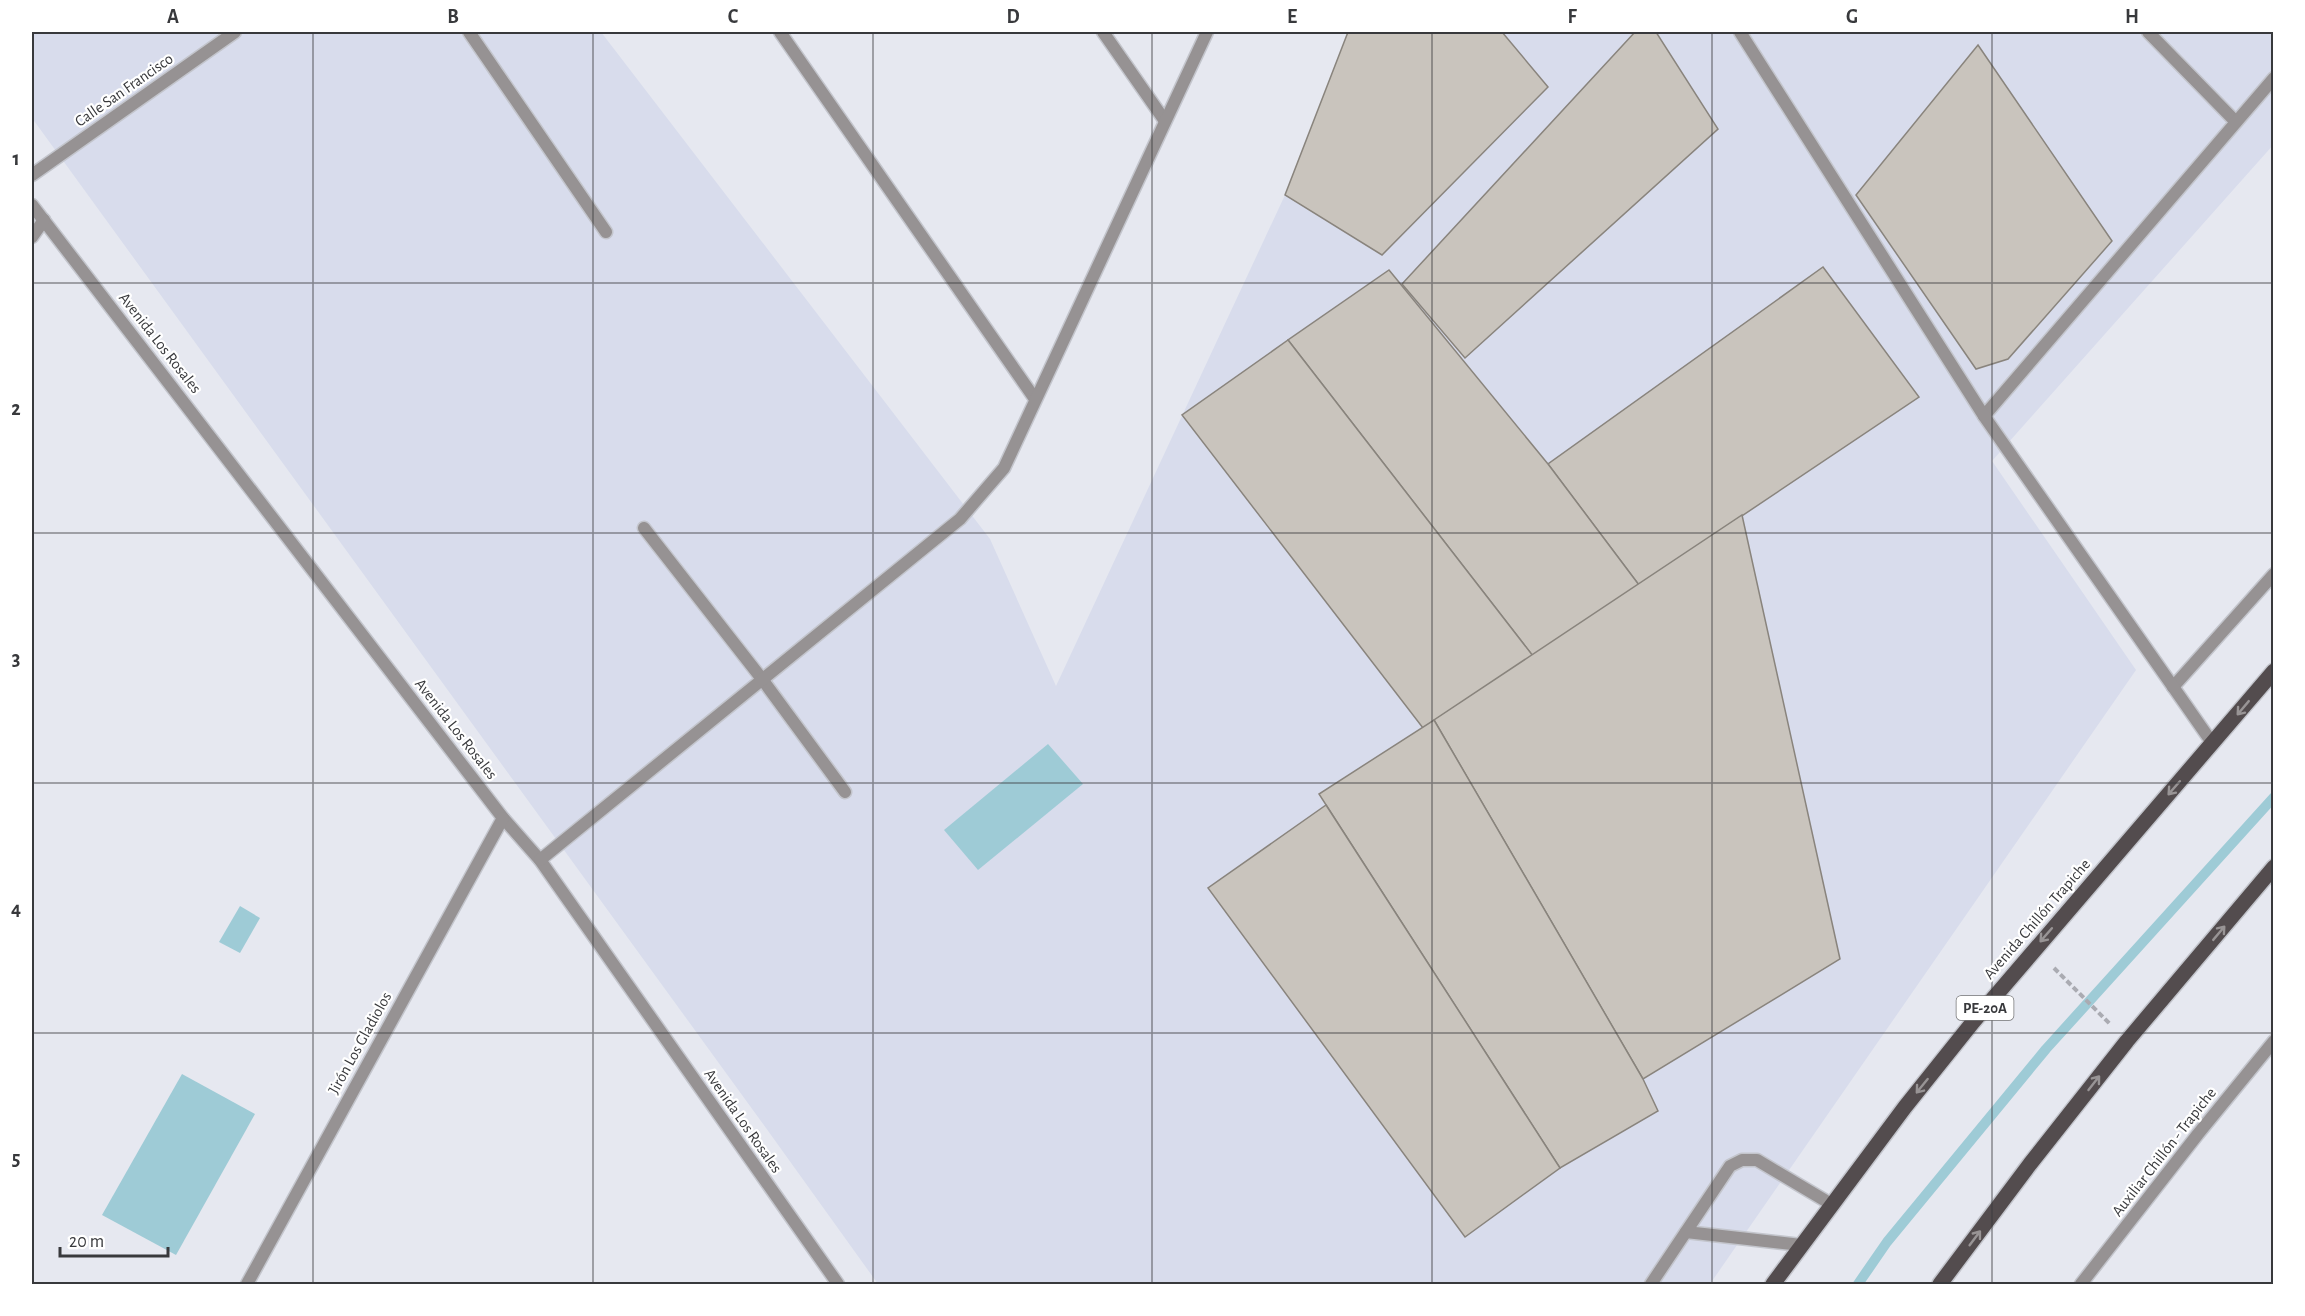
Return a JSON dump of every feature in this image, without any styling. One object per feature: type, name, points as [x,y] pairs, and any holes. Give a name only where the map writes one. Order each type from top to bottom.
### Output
[{"type":"main road","name":"Avenida Chillón Trapiche","points":[[1773,1284],[1905,1107],[2035,948],[2274,671]]},
{"type":"main road","points":[[1940,1284],[2030,1164],[2127,1041],[2274,867]]},
{"type":"street","name":"Calle San Francisco","points":[[32,175],[235,32]]},
{"type":"street","points":[[469,32],[606,232]]},
{"type":"street","points":[[780,32],[1035,399]]},
{"type":"street","points":[[1102,32],[1165,121]]},
{"type":"street","points":[[540,860],[960,519],[1004,468],[1207,32]]},
{"type":"street","points":[[1740,32],[1984,416],[2213,744]]},
{"type":"street","points":[[2148,32],[2236,122]]},
{"type":"street","points":[[1984,416],[2274,78]]},
{"type":"street","name":"Avenida Los Rosales","points":[[32,205],[503,818],[540,860],[838,1284]]},
{"type":"street","points":[[32,237],[44,220]]},
{"type":"street","points":[[644,528],[762,680],[845,792]]},
{"type":"street","points":[[2173,687],[2274,574]]},
{"type":"street","name":"Jirón Los Gladiolos","points":[[247,1284],[503,818]]},
{"type":"street","name":"Auxiliar Chillón - Trapiche","points":[[2081,1284],[2274,1041]]},
{"type":"street","points":[[1651,1284],[1730,1166],[1742,1160],[1757,1160],[1831,1204]]},
{"type":"street","points":[[1686,1232],[1802,1245]]},
{"type":"path","points":[[2035,948],[2127,1041]]},
{"type":"shaded area","points":[[32,32],[601,32],[990,539],[1056,686],[1285,195],[1348,32],[2273,32],[2274,144],[1992,461],[2136,670],[1710,1284],[878,1284],[32,118]]},
{"type":"water","points":[[1048,744],[1083,784],[978,870],[944,830]]},
{"type":"water","points":[[240,906],[260,918],[240,953],[219,942]]},
{"type":"water","points":[[182,1074],[255,1114],[176,1255],[102,1215]]},
{"type":"building","points":[[1348,32],[1502,32],[1548,87],[1382,255],[1285,195]]},
{"type":"building","points":[[1635,32],[1656,32],[1718,129],[1465,358],[1402,284]]},
{"type":"building","points":[[1978,45],[2112,241],[2008,359],[1976,369],[1856,195]]},
{"type":"building","points":[[1823,267],[1919,397],[1639,585],[1548,464]]},
{"type":"building","points":[[1389,270],[1548,464],[1639,585],[1533,656],[1288,340]]},
{"type":"building","points":[[1288,340],[1533,656],[1423,728],[1182,415]]},
{"type":"building","points":[[1742,515],[1840,959],[1643,1079],[1434,720]]},
{"type":"building","points":[[1434,720],[1643,1079],[1658,1111],[1560,1168],[1319,794]]},
{"type":"building","points":[[1326,805],[1560,1168],[1465,1237],[1208,888]]},
{"type":"waterway","points":[[1858,1284],[1887,1242],[2046,1049],[2274,797]]}]
